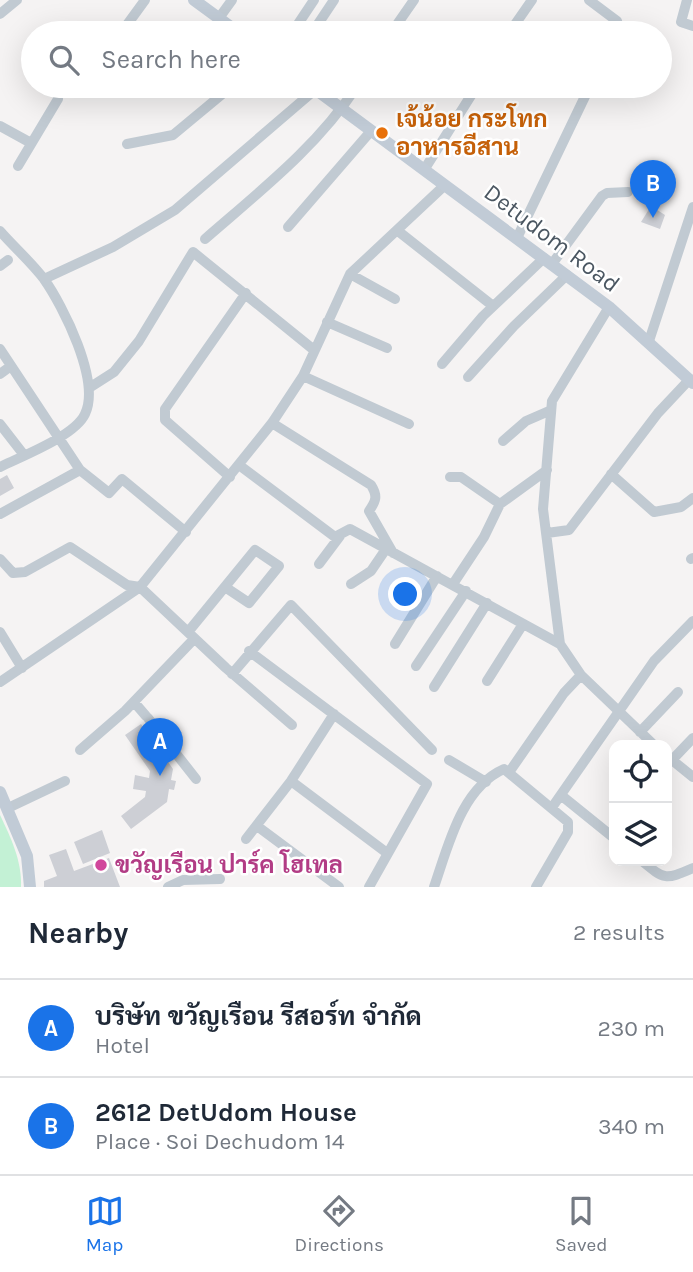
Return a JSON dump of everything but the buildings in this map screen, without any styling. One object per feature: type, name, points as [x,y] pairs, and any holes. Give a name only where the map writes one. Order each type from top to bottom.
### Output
[{"type":"main road","points":[[194,0],[223,21]]},
{"type":"main road","name":"Detudom Road","points":[[327,98],[609,307],[691,381]]},
{"type":"main road","points":[[0,792],[27,856],[30,887]]},
{"type":"street","points":[[0,14],[17,0]]},
{"type":"street","points":[[130,21],[145,0]]},
{"type":"street","points":[[219,18],[232,0]]},
{"type":"street","points":[[300,21],[314,0]]},
{"type":"street","points":[[320,21],[334,0]]},
{"type":"street","points":[[399,21],[414,0]]},
{"type":"street","points":[[517,21],[532,0]]},
{"type":"street","points":[[589,0],[617,21]]},
{"type":"street","points":[[687,0],[681,22],[693,26]]},
{"type":"street","points":[[127,144],[173,135],[218,98]]},
{"type":"street","points":[[44,279],[113,247],[175,210],[302,98]]},
{"type":"street","points":[[205,239],[301,155],[349,98]]},
{"type":"street","points":[[424,170],[469,98]]},
{"type":"street","points":[[517,238],[584,98]]},
{"type":"street","points":[[18,166],[58,99]]},
{"type":"street","points":[[0,126],[31,144]]},
{"type":"street","points":[[288,227],[371,131]]},
{"type":"street","points":[[0,682],[140,587],[272,423],[303,376],[350,274],[445,185]]},
{"type":"street","points":[[442,363],[493,306],[548,261],[601,196],[628,192]]},
{"type":"street","points":[[649,341],[693,207]]},
{"type":"street","points":[[398,231],[493,306]]},
{"type":"street","points":[[0,232],[44,279],[80,350],[89,388],[85,414],[59,438],[0,467]]},
{"type":"street","points":[[89,388],[114,372],[139,341],[193,252],[314,349]]},
{"type":"street","points":[[350,274],[395,299]]},
{"type":"street","points":[[468,377],[514,326],[566,275]]},
{"type":"street","points":[[230,477],[165,420],[165,409],[246,293]]},
{"type":"street","points":[[609,307],[565,376],[550,411],[543,509],[560,644],[581,675],[649,740]]},
{"type":"street","points":[[327,322],[387,348]]},
{"type":"street","points":[[0,348],[80,470],[109,493],[122,479],[186,532]]},
{"type":"street","points":[[0,374],[11,366]]},
{"type":"street","points":[[303,376],[409,424]]},
{"type":"street","points":[[547,533],[569,530],[658,412],[691,381]]},
{"type":"street","points":[[503,441],[526,421],[550,411]]},
{"type":"street","points":[[272,423],[371,485],[376,502],[369,511],[390,551]]},
{"type":"street","points":[[0,424],[24,455]]},
{"type":"street","points":[[239,465],[335,537],[340,536]]},
{"type":"street","points":[[0,514],[80,470]]},
{"type":"street","points":[[453,584],[484,537],[500,504],[547,470]]},
{"type":"street","points":[[611,474],[654,512],[681,507],[693,498]]},
{"type":"street","points":[[450,477],[461,477],[500,504]]},
{"type":"street","points":[[319,564],[340,536],[350,529],[560,644]]},
{"type":"street","points":[[0,559],[13,573],[25,572],[71,547],[127,585],[140,587],[232,674],[292,725]]},
{"type":"street","points":[[80,750],[134,702],[191,636],[225,587],[255,550],[279,566],[249,603],[225,587]]},
{"type":"street","points":[[351,584],[371,571],[390,551]]},
{"type":"street","points":[[395,644],[437,576]]},
{"type":"street","points":[[416,666],[466,591]]},
{"type":"street","points":[[434,687],[487,603]]},
{"type":"street","points":[[232,674],[291,605],[432,750]]},
{"type":"street","points":[[553,806],[654,660],[693,621]]},
{"type":"street","points":[[487,681],[523,624]]},
{"type":"street","points":[[0,632],[22,668]]},
{"type":"street","points":[[249,651],[427,784],[369,887]]},
{"type":"street","points":[[510,771],[564,693],[581,675]]},
{"type":"street","points":[[640,732],[678,692]]},
{"type":"street","points":[[134,702],[196,779]]},
{"type":"street","points":[[246,839],[290,781],[334,714]]},
{"type":"street","points":[[672,756],[693,738]]},
{"type":"street","points":[[449,760],[486,782]]},
{"type":"street","points":[[672,760],[693,777]]},
{"type":"street","points":[[434,887],[459,816],[486,782],[504,769],[553,806],[569,827],[536,887]]},
{"type":"street","points":[[8,808],[65,781]]},
{"type":"street","points":[[290,781],[387,853]]},
{"type":"street","points":[[562,796],[609,834]]},
{"type":"street","points":[[257,826],[339,887]]},
{"type":"street","points":[[648,866],[662,877],[668,878],[693,868]]},
{"type":"street","points":[[168,887],[183,880],[220,879]]},
{"type":"green space","points":[[0,815],[18,859],[21,887],[0,887]]},
{"type":"place","name":"เจ้น้อย กระโทก อาหารอีสาน","points":[[382,133]]},
{"type":"place","name":"2612 DetUdom House","points":[[653,218]]},
{"type":"place","name":"บริษัท ขวัญเรือน รีสอร์ท จำกัด","points":[[160,776]]},
{"type":"place","name":"ขวัญเรือน ปาร์ค โฮเทล","points":[[101,865]]}]
